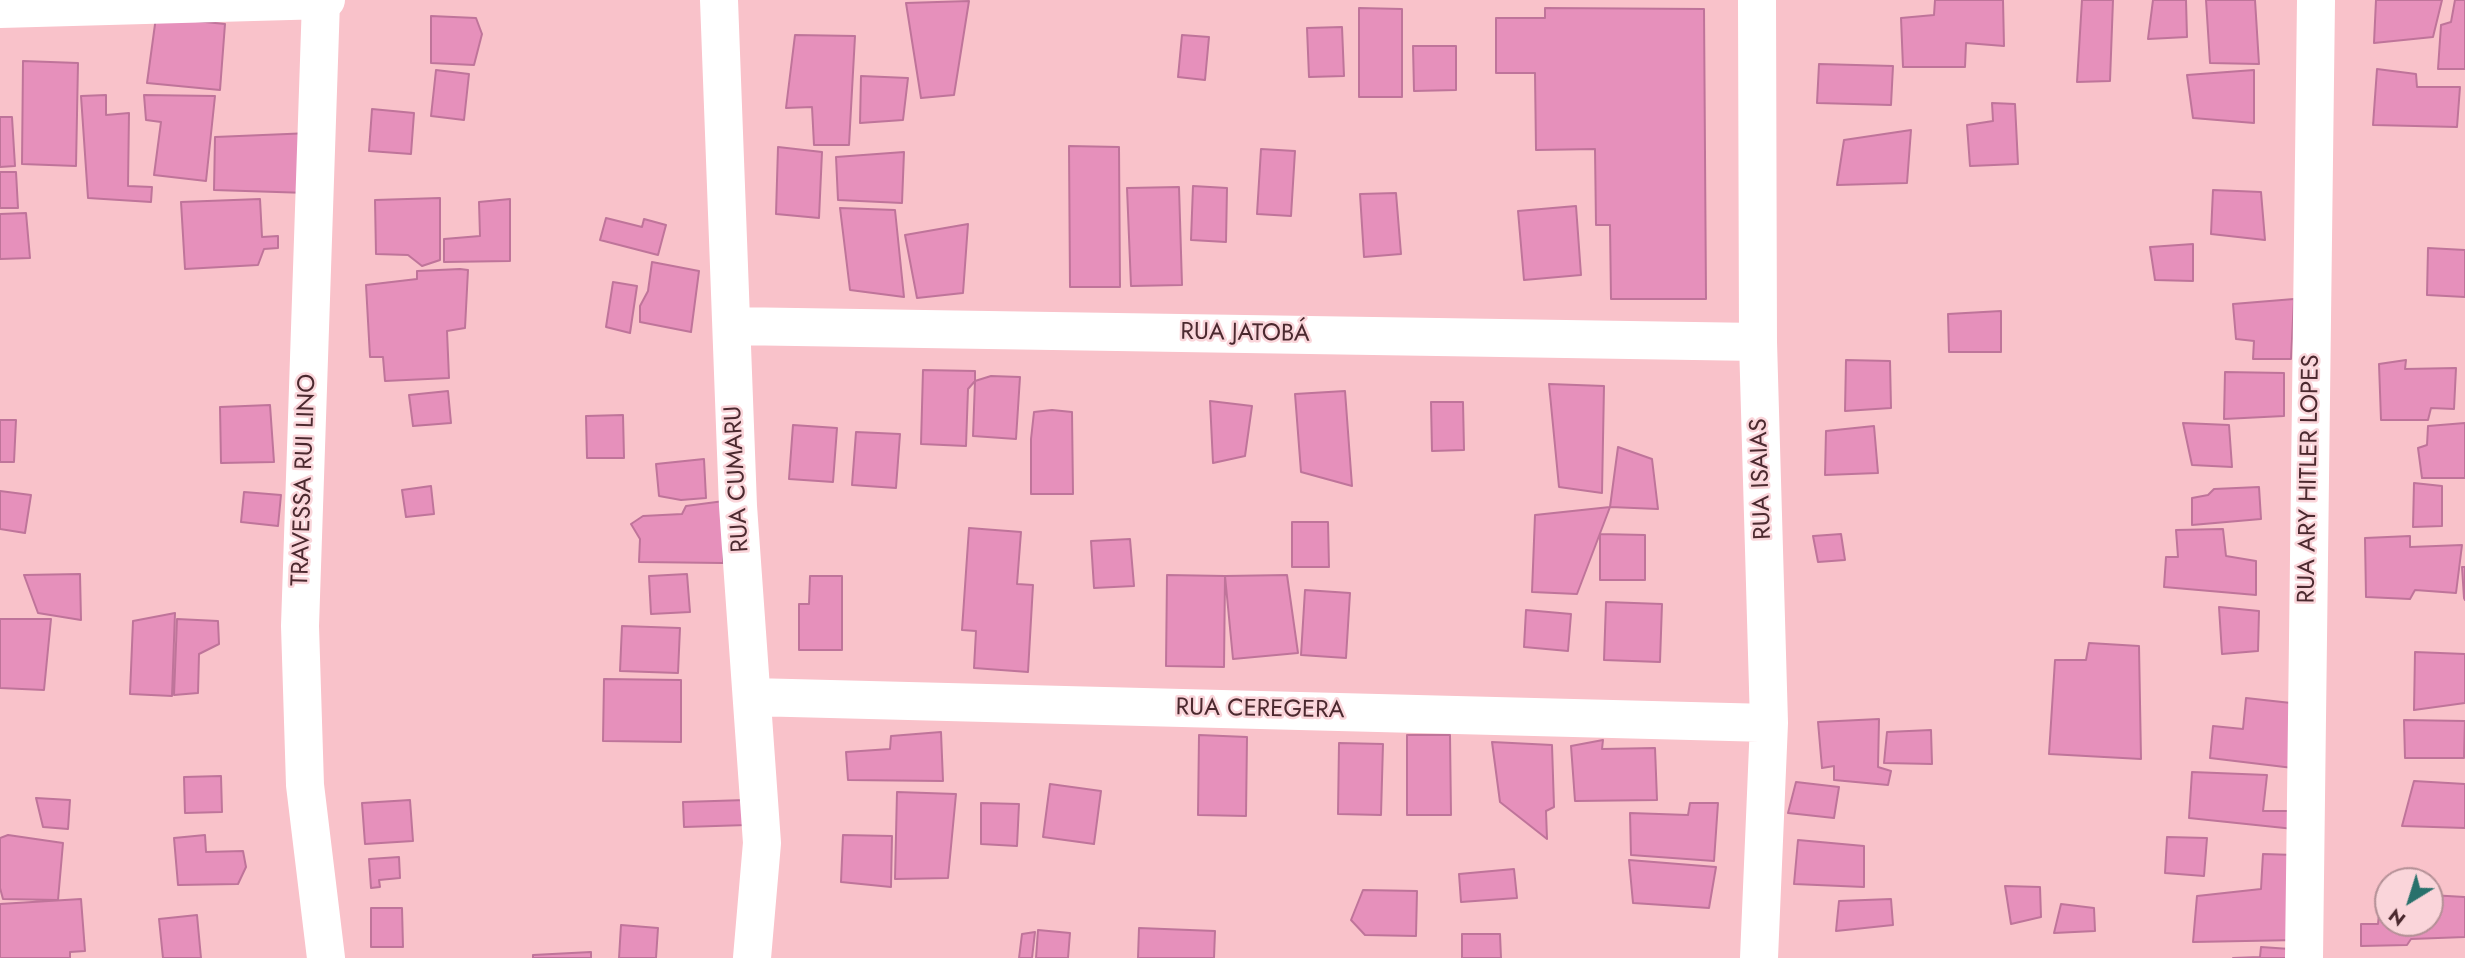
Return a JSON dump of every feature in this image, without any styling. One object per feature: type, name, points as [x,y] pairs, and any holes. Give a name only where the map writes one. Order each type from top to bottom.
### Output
[{"type":"street","points":[[0,9],[324,0]]},
{"type":"street","name":"TRAVESSA RUI LINO","points":[[324,0],[300,626],[304,785],[326,958]]},
{"type":"street","name":"RUA CUMARU","points":[[719,0],[738,506],[762,843],[752,958]]},
{"type":"street","name":"RUA ISAIAS","points":[[1757,0],[1758,342],[1769,723],[1759,958]]},
{"type":"street","name":"RUA ARY HITLER LOPES","points":[[2304,958],[2316,0]]},
{"type":"street","name":"RUA JATOBÁ","points":[[732,326],[1758,342]]},
{"type":"street","name":"RUA CEREGERA","points":[[752,697],[1769,723]]},
{"type":"building","points":[[1935,0],[2003,0],[2004,46],[1966,43],[1965,67],[1903,67],[1901,18],[1934,15]]},
{"type":"building","points":[[2082,0],[2113,0],[2110,81],[2077,82]]},
{"type":"building","points":[[2153,0],[2186,0],[2187,37],[2148,39]]},
{"type":"building","points":[[2206,0],[2255,0],[2259,64],[2210,63]]},
{"type":"building","points":[[2376,0],[2442,0],[2433,37],[2374,43]]},
{"type":"building","points":[[2455,0],[2465,0],[2465,69],[2438,69],[2441,25],[2451,22]]},
{"type":"building","points":[[969,1],[954,95],[921,98],[906,3]]},
{"type":"building","points":[[1359,8],[1402,9],[1402,97],[1359,97]]},
{"type":"building","points":[[1545,8],[1704,9],[1706,299],[1611,299],[1610,225],[1596,225],[1595,149],[1536,150],[1535,73],[1496,73],[1496,18],[1545,18]]},
{"type":"building","points":[[431,16],[476,18],[482,34],[474,65],[431,63]]},
{"type":"building","points":[[156,17],[225,24],[220,90],[147,83]]},
{"type":"building","points":[[1342,27],[1344,76],[1309,77],[1307,28]]},
{"type":"building","points":[[795,35],[855,36],[849,145],[814,145],[812,107],[786,108]]},
{"type":"building","points":[[1182,35],[1209,37],[1205,80],[1178,77]]},
{"type":"building","points":[[1413,46],[1456,46],[1456,90],[1414,91]]},
{"type":"building","points":[[23,61],[78,63],[76,166],[22,164]]},
{"type":"building","points":[[1819,64],[1893,66],[1891,105],[1817,103]]},
{"type":"building","points":[[2377,69],[2416,74],[2417,87],[2460,87],[2457,127],[2373,125]]},
{"type":"building","points":[[436,70],[469,74],[464,120],[431,116]]},
{"type":"building","points":[[2254,70],[2254,123],[2193,118],[2187,75]]},
{"type":"building","points":[[861,76],[908,78],[903,120],[860,123]]},
{"type":"building","points":[[106,95],[106,115],[129,113],[128,186],[152,187],[151,202],[88,198],[81,96]]},
{"type":"building","points":[[144,95],[215,96],[206,181],[154,175],[161,122],[146,120]]},
{"type":"building","points":[[1992,103],[2015,104],[2018,164],[1970,166],[1967,125],[1993,121]]},
{"type":"building","points":[[372,109],[414,113],[411,154],[369,151]]},
{"type":"building","points":[[0,117],[12,117],[15,166],[0,167]]},
{"type":"building","points":[[1911,130],[1907,183],[1837,185],[1844,140]]},
{"type":"building","points":[[311,133],[308,193],[214,190],[215,137]]},
{"type":"building","points":[[1069,146],[1119,147],[1120,287],[1070,287]]},
{"type":"building","points":[[778,147],[822,152],[819,218],[776,214]]},
{"type":"building","points":[[1261,149],[1295,151],[1291,216],[1257,214]]},
{"type":"building","points":[[904,152],[902,203],[838,200],[836,157]]},
{"type":"building","points":[[0,172],[16,172],[18,208],[0,208]]},
{"type":"building","points":[[1193,186],[1227,188],[1226,242],[1191,240]]},
{"type":"building","points":[[1179,187],[1182,285],[1131,286],[1127,188]]},
{"type":"building","points":[[2213,190],[2261,192],[2265,240],[2211,234]]},
{"type":"building","points":[[1396,193],[1401,254],[1364,257],[1360,194]]},
{"type":"building","points":[[440,198],[440,260],[422,266],[408,255],[376,254],[375,200]]},
{"type":"building","points":[[260,199],[262,237],[278,236],[278,248],[264,249],[258,265],[185,269],[181,202]]},
{"type":"building","points":[[510,199],[510,261],[444,262],[444,239],[480,236],[479,202]]},
{"type":"building","points":[[1576,206],[1581,275],[1524,280],[1518,211]]},
{"type":"building","points":[[840,208],[895,210],[904,297],[850,290]]},
{"type":"building","points":[[26,213],[30,258],[0,259],[0,214]]},
{"type":"building","points":[[606,218],[642,227],[644,219],[666,225],[658,255],[600,240]]},
{"type":"building","points":[[968,224],[963,293],[917,298],[905,235]]},
{"type":"building","points":[[2193,244],[2193,281],[2155,280],[2150,247]]},
{"type":"building","points":[[2428,248],[2465,250],[2465,297],[2427,295]]},
{"type":"building","points":[[652,262],[699,271],[691,332],[640,322],[640,306],[648,291]]},
{"type":"building","points":[[468,270],[465,328],[447,331],[449,378],[385,381],[383,357],[370,357],[366,285],[417,279],[417,271]]},
{"type":"building","points":[[613,282],[637,286],[630,333],[606,327]]},
{"type":"building","points":[[2294,299],[2291,359],[2253,359],[2254,341],[2236,339],[2233,304]]},
{"type":"building","points":[[2001,311],[2001,352],[1949,352],[1948,314]]},
{"type":"building","points":[[1846,360],[1890,361],[1891,408],[1845,411]]},
{"type":"building","points":[[2406,360],[2405,369],[2456,368],[2454,409],[2431,408],[2428,420],[2381,420],[2379,364]]},
{"type":"building","points":[[923,370],[975,371],[975,381],[968,389],[966,446],[921,444]]},
{"type":"building","points":[[2225,372],[2284,373],[2284,416],[2224,419]]},
{"type":"building","points":[[991,376],[1020,377],[1016,439],[973,436],[975,381]]},
{"type":"building","points":[[1549,384],[1604,386],[1602,493],[1559,487]]},
{"type":"building","points":[[448,391],[451,423],[413,426],[409,395]]},
{"type":"building","points":[[1345,391],[1352,486],[1301,472],[1295,394]]},
{"type":"building","points":[[1210,401],[1252,406],[1245,456],[1213,463]]},
{"type":"building","points":[[1431,402],[1463,402],[1464,450],[1432,451]]},
{"type":"building","points":[[270,405],[274,462],[221,463],[220,407]]},
{"type":"building","points":[[1034,412],[1072,412],[1073,494],[1031,494]]},
{"type":"building","points":[[623,415],[624,458],[587,458],[586,416]]},
{"type":"building","points":[[0,420],[16,420],[14,462],[0,462]]},
{"type":"building","points":[[2183,423],[2229,425],[2232,467],[2192,465]]},
{"type":"building","points":[[2465,423],[2465,478],[2422,478],[2418,448],[2427,445],[2428,426]]},
{"type":"building","points":[[793,425],[837,428],[833,482],[789,479]]},
{"type":"building","points":[[1874,426],[1878,473],[1825,475],[1826,431]]},
{"type":"building","points":[[856,432],[900,434],[896,488],[852,485]]},
{"type":"building","points":[[1618,447],[1652,459],[1658,509],[1610,507]]},
{"type":"building","points":[[704,459],[706,498],[681,500],[659,496],[656,464]]},
{"type":"building","points":[[2414,483],[2442,486],[2442,526],[2413,527]]},
{"type":"building","points":[[431,486],[434,514],[406,517],[402,490]]},
{"type":"building","points":[[2259,487],[2261,519],[2192,525],[2192,498],[2208,495],[2214,489]]},
{"type":"building","points":[[0,491],[31,495],[25,533],[0,529]]},
{"type":"building","points":[[244,492],[281,495],[278,526],[241,522]]},
{"type":"building","points":[[724,501],[723,563],[639,562],[640,539],[631,524],[643,516],[682,514],[686,506]]},
{"type":"building","points":[[1610,507],[1577,594],[1532,592],[1535,515]]},
{"type":"building","points":[[1292,522],[1328,522],[1329,567],[1292,567]]},
{"type":"building","points":[[969,528],[1021,532],[1017,584],[1033,585],[1028,672],[974,668],[976,631],[962,630]]},
{"type":"building","points":[[2223,529],[2226,556],[2256,561],[2256,595],[2164,587],[2166,557],[2178,557],[2176,530]]},
{"type":"building","points":[[1600,534],[1645,535],[1645,580],[1600,580]]},
{"type":"building","points":[[1841,534],[1845,560],[1818,562],[1813,536]]},
{"type":"building","points":[[2410,536],[2410,547],[2462,545],[2456,593],[2415,590],[2410,599],[2366,597],[2365,538]]},
{"type":"building","points":[[1130,539],[1134,586],[1094,588],[1091,541]]},
{"type":"building","points":[[2462,567],[2465,567],[2465,600],[2464,598]]},
{"type":"building","points":[[80,574],[81,620],[38,613],[24,575]]},
{"type":"building","points":[[687,574],[690,612],[651,614],[649,576]]},
{"type":"building","points":[[1167,575],[1225,576],[1224,667],[1166,666]]},
{"type":"building","points":[[1287,575],[1298,653],[1233,659],[1225,576]]},
{"type":"building","points":[[810,576],[842,576],[842,650],[799,650],[799,604],[809,604]]},
{"type":"building","points":[[1305,590],[1350,593],[1346,658],[1301,655]]},
{"type":"building","points":[[1606,602],[1662,604],[1660,662],[1604,660]]},
{"type":"building","points":[[2219,607],[2259,611],[2258,651],[2222,654]]},
{"type":"building","points":[[1526,610],[1571,614],[1568,651],[1524,647]]},
{"type":"building","points":[[175,613],[172,696],[130,694],[133,621]]},
{"type":"building","points":[[0,619],[51,619],[44,690],[0,688]]},
{"type":"building","points":[[177,619],[218,621],[219,644],[199,654],[198,693],[174,695]]},
{"type":"building","points":[[622,626],[680,628],[678,673],[620,671]]},
{"type":"building","points":[[2089,643],[2139,646],[2141,759],[2049,754],[2055,660],[2086,660]]},
{"type":"building","points":[[2415,652],[2465,654],[2465,703],[2414,710]]},
{"type":"building","points":[[604,679],[681,680],[681,742],[603,741]]},
{"type":"building","points":[[2246,698],[2300,704],[2293,768],[2210,758],[2213,726],[2243,729]]},
{"type":"building","points":[[1879,719],[1878,767],[1891,771],[1888,785],[1834,780],[1834,766],[1822,768],[1818,722]]},
{"type":"building","points":[[2404,720],[2465,721],[2464,758],[2405,758]]},
{"type":"building","points":[[1931,730],[1932,764],[1884,763],[1887,732]]},
{"type":"building","points":[[941,732],[943,781],[848,780],[846,752],[890,749],[891,736]]},
{"type":"building","points":[[1199,735],[1247,737],[1246,816],[1198,815]]},
{"type":"building","points":[[1407,735],[1450,735],[1451,815],[1407,815]]},
{"type":"building","points":[[1603,740],[1602,749],[1655,748],[1657,800],[1575,801],[1571,746]]},
{"type":"building","points":[[1492,742],[1552,745],[1554,807],[1546,811],[1547,839],[1500,802]]},
{"type":"building","points":[[1339,743],[1383,744],[1381,815],[1338,814]]},
{"type":"building","points":[[2192,772],[2267,775],[2263,811],[2296,811],[2294,829],[2189,818]]},
{"type":"building","points":[[221,776],[222,812],[185,813],[184,777]]},
{"type":"building","points":[[2414,781],[2465,784],[2465,828],[2402,826]]},
{"type":"building","points":[[1796,782],[1839,787],[1834,818],[1788,813]]},
{"type":"building","points":[[1050,784],[1101,791],[1094,844],[1043,837]]},
{"type":"building","points":[[897,792],[956,794],[948,878],[895,879]]},
{"type":"building","points":[[36,798],[70,800],[68,829],[43,827]]},
{"type":"building","points":[[410,800],[413,841],[365,844],[362,803]]},
{"type":"building","points":[[746,800],[747,825],[684,827],[683,802]]},
{"type":"building","points":[[981,803],[1019,804],[1017,846],[981,844]]},
{"type":"building","points":[[1690,803],[1718,803],[1714,861],[1631,855],[1630,813],[1688,815]]},
{"type":"building","points":[[8,835],[63,843],[58,900],[3,899],[0,888],[0,838]]},
{"type":"building","points":[[205,835],[206,852],[243,851],[246,867],[238,884],[178,885],[174,838]]},
{"type":"building","points":[[843,835],[892,836],[891,887],[841,882]]},
{"type":"building","points":[[2167,837],[2207,838],[2204,876],[2165,873]]},
{"type":"building","points":[[1798,840],[1864,846],[1864,887],[1794,884]]},
{"type":"building","points":[[2263,854],[2295,855],[2298,940],[2193,942],[2197,896],[2261,889]]},
{"type":"building","points":[[399,857],[400,878],[379,880],[380,887],[371,888],[369,859]]},
{"type":"building","points":[[1629,860],[1716,867],[1709,908],[1633,903]]},
{"type":"building","points":[[1514,869],[1517,898],[1461,902],[1459,874]]},
{"type":"building","points":[[2005,886],[2040,887],[2041,917],[2011,924]]},
{"type":"building","points":[[1363,890],[1417,891],[1416,936],[1365,935],[1351,920]]},
{"type":"building","points":[[2444,896],[2465,897],[2465,937],[2411,939],[2407,945],[2361,946],[2361,924],[2374,924],[2374,937],[2444,937]]},
{"type":"building","points":[[81,899],[85,951],[70,952],[70,958],[0,958],[0,904]]},
{"type":"building","points":[[1891,899],[1893,925],[1836,931],[1839,901]]},
{"type":"building","points":[[2061,904],[2094,908],[2095,931],[2054,933]]},
{"type":"building","points":[[371,908],[402,908],[403,947],[371,947]]},
{"type":"building","points":[[197,915],[201,958],[163,958],[159,919]]},
{"type":"building","points":[[621,925],[658,928],[656,958],[619,958]]},
{"type":"building","points":[[1139,928],[1215,931],[1214,958],[1138,958]]},
{"type":"building","points":[[1038,930],[1070,933],[1068,958],[1036,958]]},
{"type":"building","points":[[1035,932],[1032,958],[1019,958],[1022,934]]},
{"type":"building","points":[[1462,934],[1500,934],[1501,958],[1462,958]]},
{"type":"building","points":[[2261,947],[2290,949],[2290,958],[2233,958],[2260,957]]},
{"type":"building","points":[[591,952],[591,958],[533,958],[533,955]]}]
